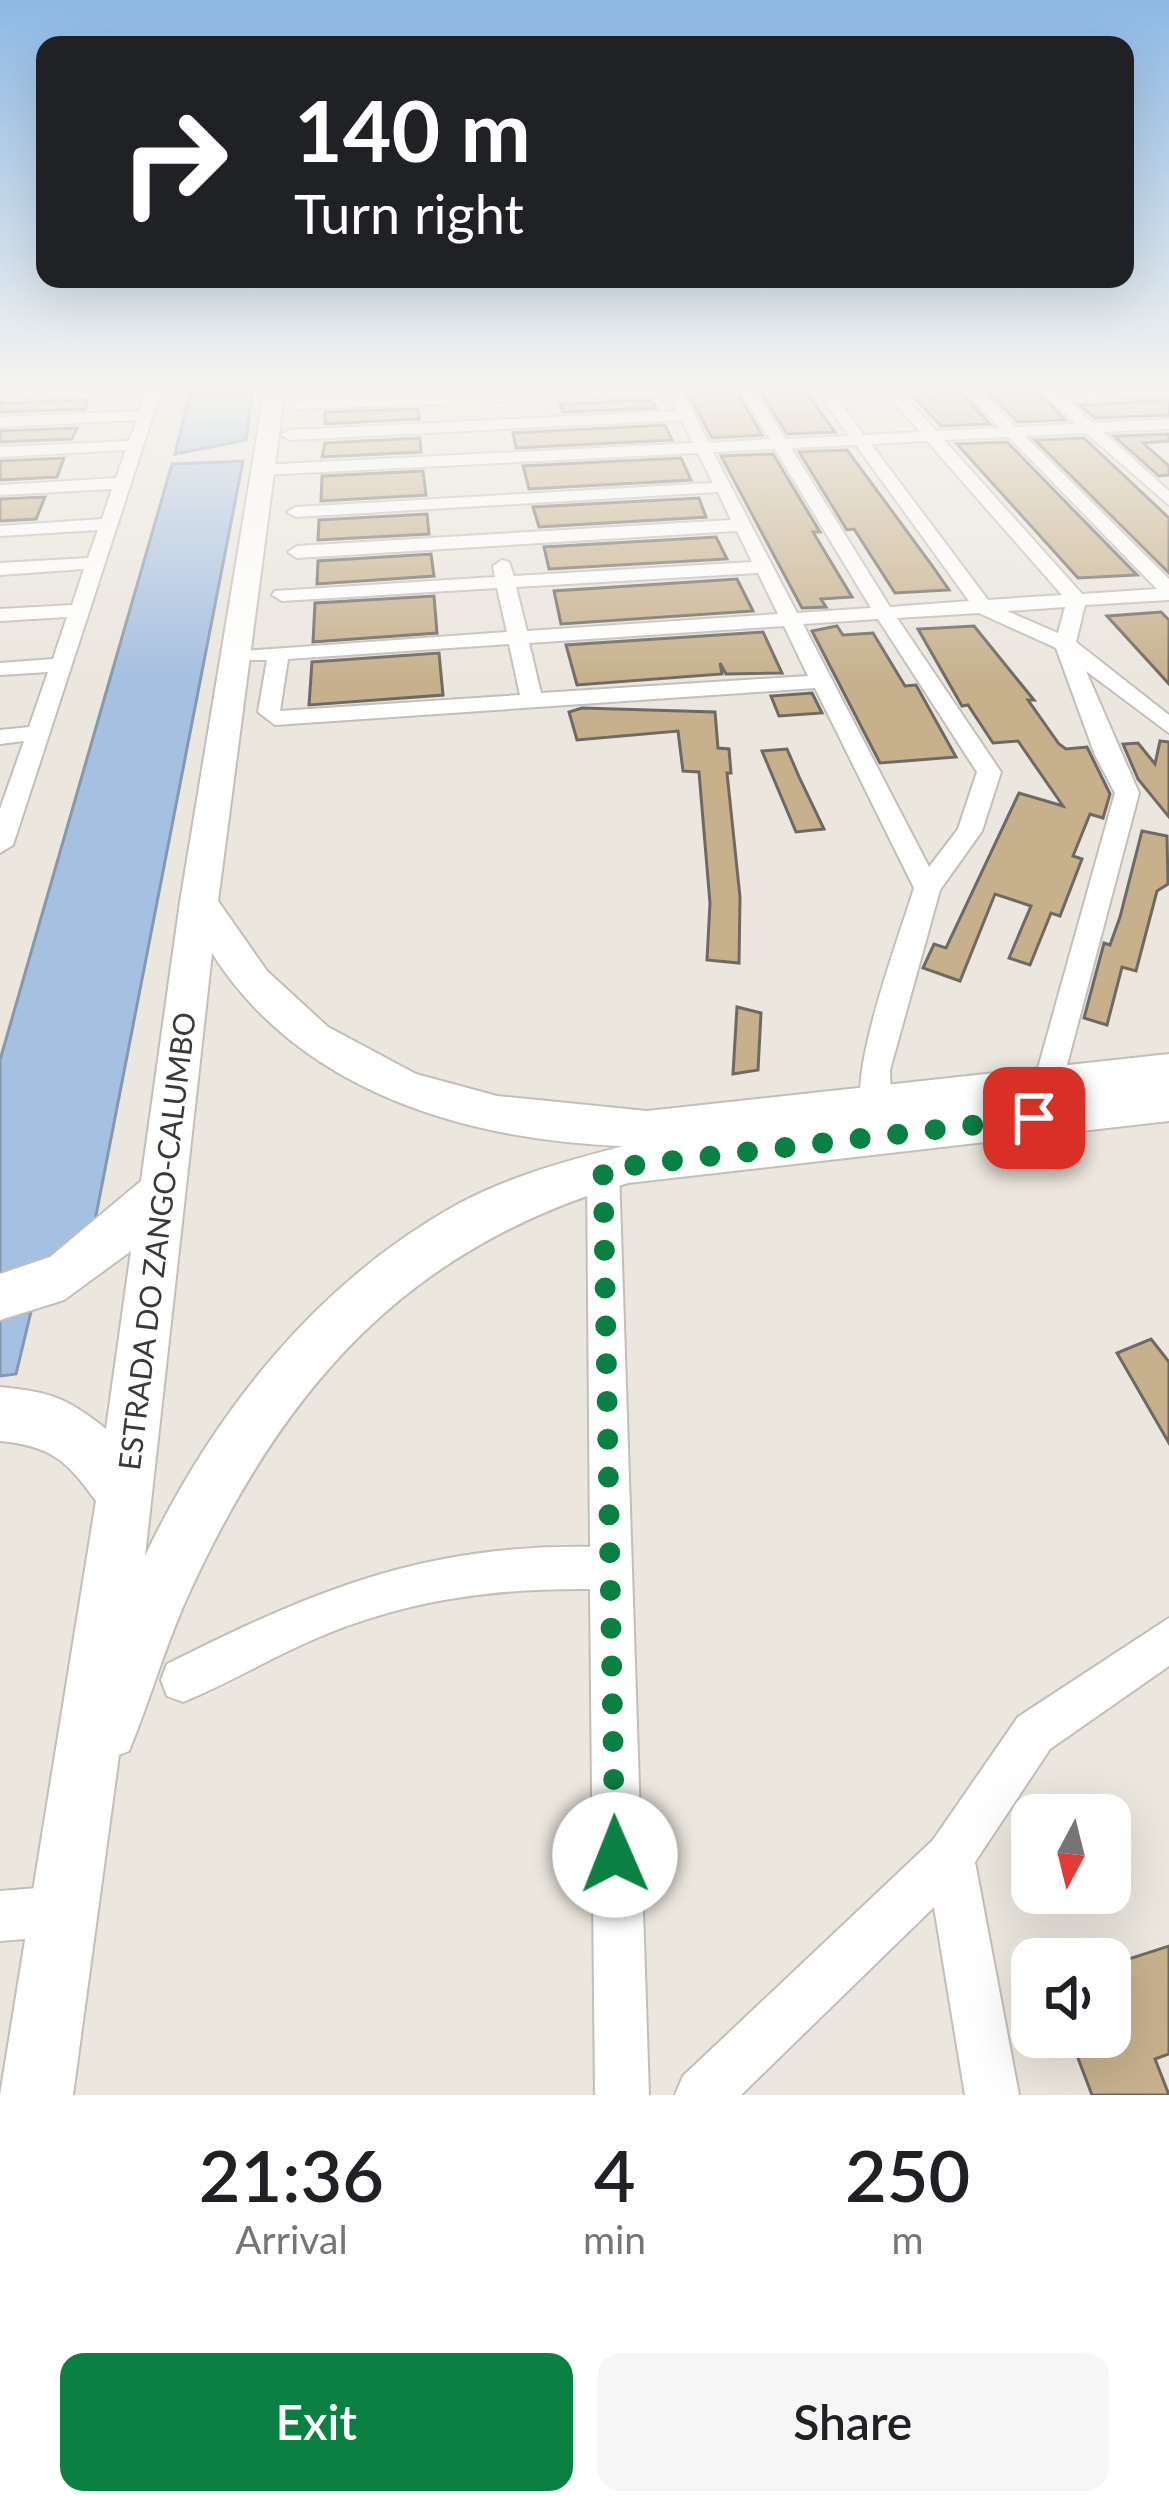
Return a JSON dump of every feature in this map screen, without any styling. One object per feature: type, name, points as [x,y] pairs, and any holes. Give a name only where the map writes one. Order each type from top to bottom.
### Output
[{"type":"main road","name":"ESTRADA DO ZANGO-CALUMBO","points":[[35,2095],[31,1914],[79,1796],[125,1494],[159,1194],[260,486]]},
{"type":"main road","points":[[199,902],[241,967],[313,1039],[380,1077],[446,1103],[574,1128],[647,1129],[1169,1071]]},
{"type":"main road","points":[[79,1796],[179,1550],[243,1443],[308,1349],[392,1270],[503,1203],[564,1178],[603,1169],[1169,1102]]},
{"type":"main road","points":[[0,1297],[54,1281],[91,1256],[159,1194]]},
{"type":"main road","points":[[0,1414],[50,1419],[99,1459],[125,1494]]},
{"type":"street","points":[[0,490],[75,486]]},
{"type":"street","points":[[0,845],[123,486]]},
{"type":"street","points":[[485,486],[532,700]]},
{"type":"street","points":[[806,486],[988,772],[970,831],[927,888],[875,1070],[875,1106]]},
{"type":"street","points":[[894,486],[983,607],[1065,644],[1169,726]]},
{"type":"street","points":[[977,486],[1077,600]]},
{"type":"street","points":[[1065,486],[1169,592]]},
{"type":"street","points":[[296,512],[724,487],[927,888]]},
{"type":"street","points":[[0,531],[111,524]]},
{"type":"street","points":[[297,552],[743,525]]},
{"type":"street","points":[[0,569],[98,562]]},
{"type":"street","points":[[282,595],[765,567]]},
{"type":"street","points":[[237,656],[1169,592]]},
{"type":"street","points":[[1048,1086],[1127,793],[1107,755],[1065,644],[1077,600]]},
{"type":"street","points":[[0,615],[83,610]]},
{"type":"street","points":[[278,654],[269,712],[275,718],[823,681]]},
{"type":"street","points":[[0,669],[65,664]]},
{"type":"street","points":[[0,737],[40,732]]},
{"type":"street","points":[[603,1169],[622,2095]]},
{"type":"street","points":[[183,1680],[290,1625],[404,1586],[503,1569],[608,1568]]},
{"type":"street","points":[[702,2095],[950,1857],[1034,1733],[1169,1640]]},
{"type":"street","points":[[950,1857],[992,2095]]},
{"type":"water","points":[[166,486],[238,486],[91,1241],[41,1270],[16,1374],[0,1376],[0,1060]]},
{"type":"building","points":[[322,486],[425,486],[426,495],[321,501]]},
{"type":"building","points":[[528,486],[587,486],[529,489]]},
{"type":"building","points":[[737,486],[792,486],[820,532],[813,532],[852,597],[821,599],[826,607],[802,608]]},
{"type":"building","points":[[820,486],[873,486],[949,590],[895,593],[854,529],[847,530]]},
{"type":"building","points":[[995,486],[1050,486],[1137,575],[1078,578]]},
{"type":"building","points":[[1081,486],[1135,486],[1169,518],[1169,573]]},
{"type":"building","points":[[45,497],[36,519],[0,521],[0,499]]},
{"type":"building","points":[[699,498],[706,517],[539,527],[533,507]]},
{"type":"building","points":[[427,514],[429,534],[318,540],[319,520]]},
{"type":"building","points":[[716,537],[727,559],[549,569],[544,547]]},
{"type":"building","points":[[431,554],[434,576],[317,584],[318,561]]},
{"type":"building","points":[[737,579],[753,611],[561,624],[554,591]]},
{"type":"building","points":[[434,596],[437,633],[313,642],[315,603]]},
{"type":"building","points":[[1161,612],[1169,620],[1169,684],[1107,616]]},
{"type":"building","points":[[837,626],[843,635],[873,633],[905,686],[916,685],[956,757],[880,763],[812,631]]},
{"type":"building","points":[[974,626],[1034,700],[1028,700],[1059,744],[1066,749],[1087,747],[1110,794],[1103,818],[1090,814],[1073,856],[1082,859],[1060,916],[1051,913],[1030,965],[1009,958],[1031,906],[995,894],[960,981],[923,968],[934,944],[946,948],[1019,793],[1063,806],[1018,741],[993,743],[968,705],[962,706],[918,629]]},
{"type":"building","points":[[763,632],[782,673],[726,674],[720,663],[722,674],[577,685],[566,645]]},
{"type":"building","points":[[439,653],[443,695],[309,705],[312,662]]},
{"type":"building","points":[[812,693],[822,713],[779,716],[771,696]]},
{"type":"building","points":[[582,708],[715,712],[718,748],[729,749],[731,773],[727,773],[740,897],[739,963],[707,960],[710,903],[699,772],[683,771],[678,731],[577,740],[569,712]]},
{"type":"building","points":[[1160,741],[1169,742],[1169,817],[1138,779],[1123,744],[1138,743],[1155,764]]},
{"type":"building","points":[[787,749],[824,829],[796,832],[762,751]]},
{"type":"building","points":[[1142,831],[1167,836],[1168,884],[1157,891],[1136,971],[1122,967],[1107,1025],[1084,1018],[1104,943],[1110,945],[1120,917]]},
{"type":"building","points":[[737,1007],[761,1013],[758,1070],[733,1074]]},
{"type":"building","points":[[1151,1339],[1169,1362],[1169,1443],[1117,1353]]},
{"type":"building","points":[[1169,1946],[1169,2054],[1155,2059],[1169,2095],[1092,2095],[1078,2058],[1131,2058],[1131,1958]]},
{"type":"route","points":[[615,1855],[603,1169],[1034,1118]]}]
